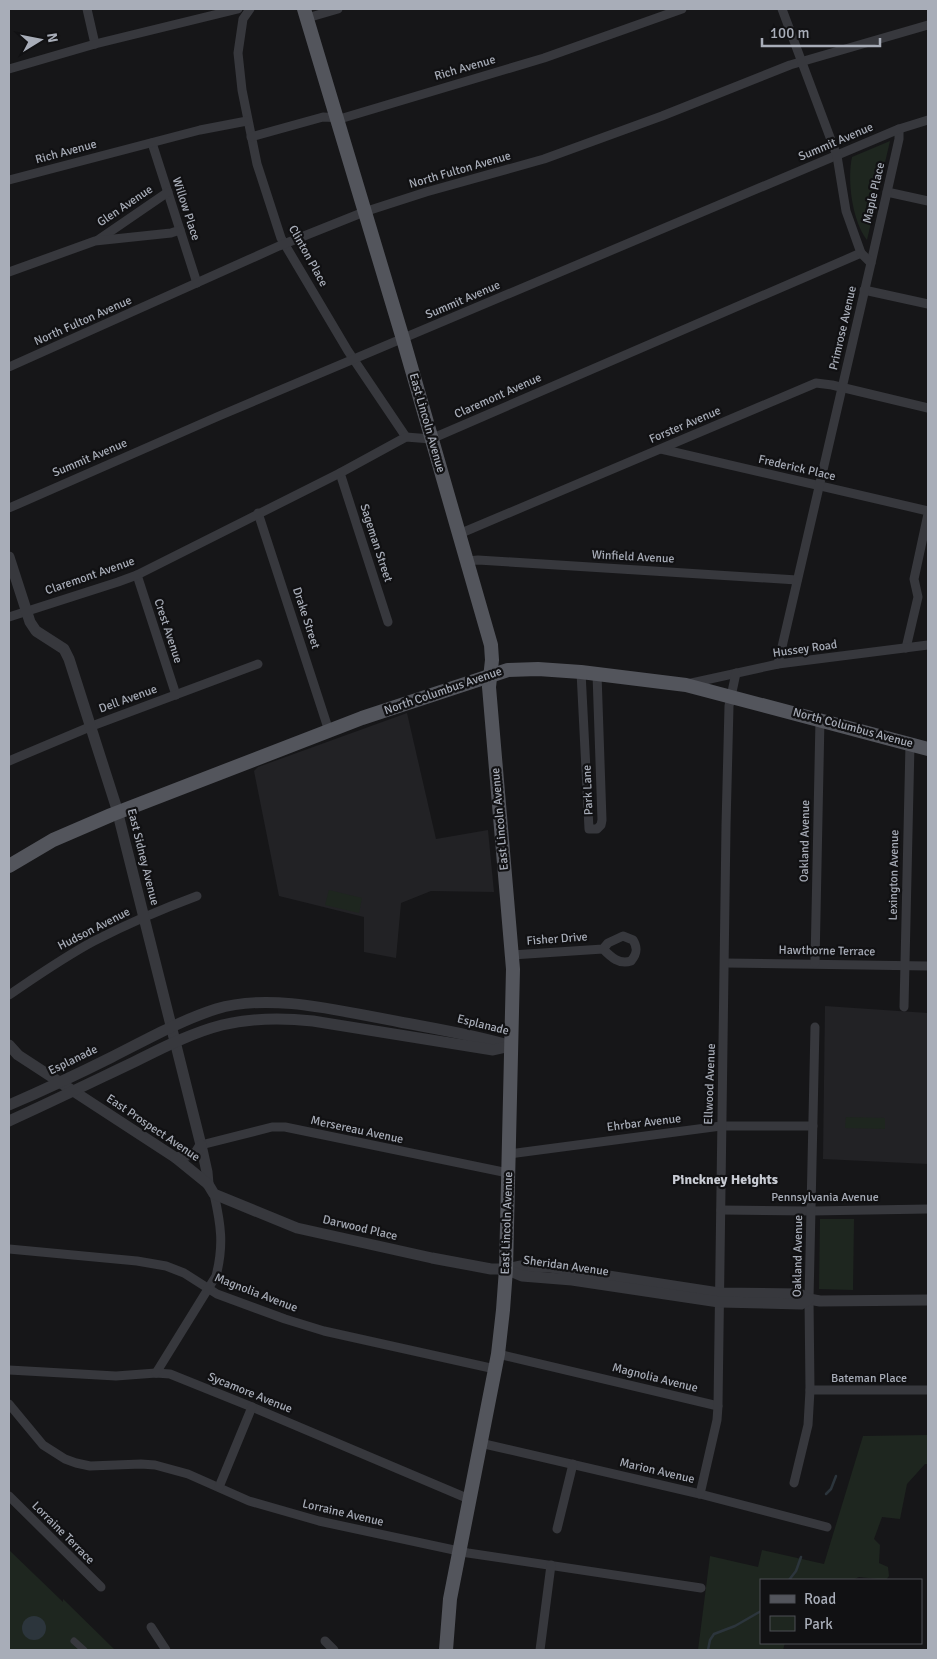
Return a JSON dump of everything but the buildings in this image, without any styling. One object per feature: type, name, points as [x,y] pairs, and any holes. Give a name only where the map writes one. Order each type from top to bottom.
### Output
[{"type":"main road","name":"East Lincoln Avenue","points":[[305,13],[403,339],[491,645],[492,660],[488,687],[512,955],[506,1269],[498,1354],[458,1550],[450,1599],[446,1650]]},
{"type":"main road","name":"North Columbus Avenue","points":[[9,866],[53,840],[118,812],[330,731],[508,670],[581,672],[686,685],[928,749]]},
{"type":"street","points":[[87,9],[95,44]]},
{"type":"street","points":[[9,68],[95,44],[238,9]]},
{"type":"street","name":"Clinton Place","points":[[250,9],[243,19],[238,53],[247,121],[257,164],[284,244],[354,359],[406,437]]},
{"type":"street","points":[[305,13],[338,9]]},
{"type":"street","name":"Rich Avenue","points":[[251,137],[323,117],[343,118],[544,58],[682,9]]},
{"type":"street","points":[[782,9],[837,156],[846,211],[861,254],[871,263]]},
{"type":"street","name":"North Fulton Avenue","points":[[9,367],[284,244],[364,212],[426,192],[544,159],[801,62],[928,26]]},
{"type":"street","name":"Summit Avenue","points":[[9,508],[219,416],[702,211],[899,129],[928,120]]},
{"type":"street","name":"Rich Avenue","points":[[9,180],[200,130],[247,121]]},
{"type":"street","name":"Maple Place","points":[[871,263],[899,139],[899,129]]},
{"type":"street","name":"Willow Place","points":[[152,143],[197,284]]},
{"type":"street","name":"Glen Avenue","points":[[95,241],[168,192]]},
{"type":"street","points":[[887,192],[928,201]]},
{"type":"street","name":"Glen Avenue","points":[[9,272],[95,241],[171,233],[180,230]]},
{"type":"street","name":"Claremont Avenue","points":[[9,616],[118,582],[137,574],[340,473],[406,437],[431,439],[861,254]]},
{"type":"street","name":"Primrose Avenue","points":[[778,664],[871,263]]},
{"type":"street","points":[[864,290],[928,304]]},
{"type":"street","name":"Forster Avenue","points":[[459,534],[816,383],[928,408]]},
{"type":"street","name":"Frederick Place","points":[[661,449],[928,513]]},
{"type":"street","name":"Sageman Street","points":[[340,473],[388,622]]},
{"type":"street","name":"Drake Street","points":[[258,513],[330,731]]},
{"type":"street","points":[[906,648],[918,597],[914,579],[928,513]]},
{"type":"street","name":"East Sidney Avenue","points":[[9,557],[26,611],[36,630],[64,649],[69,659],[92,726],[118,812],[202,1145],[211,1189]]},
{"type":"street","name":"Winfield Avenue","points":[[467,561],[478,560],[797,580]]},
{"type":"street","name":"Crest Avenue","points":[[137,574],[176,695]]},
{"type":"street","name":"Hussey Road","points":[[686,685],[778,664],[928,645]]},
{"type":"street","name":"Dell Avenue","points":[[9,762],[92,726],[258,664]]},
{"type":"street","name":"Park Lane","points":[[581,672],[593,829],[601,825],[602,820],[597,674]]},
{"type":"street","name":"Ellwood Avenue","points":[[700,1494],[717,1420],[718,1406],[726,826],[730,706],[736,673]]},
{"type":"street","name":"Oakland Avenue","points":[[815,964],[820,719]]},
{"type":"street","name":"Lexington Avenue","points":[[904,1007],[910,744]]},
{"type":"street","name":"Hudson Avenue","points":[[9,995],[93,941],[197,896]]},
{"type":"street","name":"Fisher Drive","points":[[512,955],[603,949]]},
{"type":"street","name":"Hawthorne Terrace","points":[[725,963],[905,964],[928,966]]},
{"type":"street","name":"Esplanade","points":[[9,1105],[172,1027],[217,1009],[246,1004],[282,1003],[342,1011],[480,1037],[511,1046]]},
{"type":"street","name":"Esplanade","points":[[9,1121],[175,1042],[223,1025],[250,1020],[292,1019],[480,1049],[493,1050],[511,1046]]},
{"type":"street","name":"Oakland Avenue","points":[[794,1483],[808,1426],[810,1390],[809,1299],[815,1027]]},
{"type":"street","name":"East Prospect Avenue","points":[[9,1046],[18,1055],[176,1158],[211,1189]]},
{"type":"street","name":"Ehrbar Avenue","points":[[509,1154],[721,1126],[813,1126]]},
{"type":"street","name":"Mersereau Avenue","points":[[202,1145],[272,1127],[285,1127],[508,1173]]},
{"type":"street","points":[[176,1158],[196,1152],[202,1145]]},
{"type":"street","points":[[156,1373],[216,1276],[221,1258],[222,1243],[221,1228],[211,1189]]},
{"type":"street","name":"Darwood Place","points":[[211,1189],[297,1228],[432,1258],[491,1269],[506,1269]]},
{"type":"street","name":"Pennsylvania Avenue","points":[[721,1210],[928,1209]]},
{"type":"street","name":"Magnolia Avenue","points":[[9,1250],[137,1261],[166,1266],[184,1273],[208,1289],[285,1319],[324,1331],[495,1370]]},
{"type":"street","name":"Sheridan Avenue","points":[[506,1269],[521,1266],[550,1267],[719,1297],[800,1294],[809,1299],[820,1301],[928,1300]]},
{"type":"street","name":"Magnolia Avenue","points":[[498,1354],[718,1406]]},
{"type":"street","name":"Sycamore Avenue","points":[[9,1370],[116,1376],[156,1373],[170,1374],[469,1499]]},
{"type":"street","name":"Bateman Place","points":[[810,1390],[928,1390]]},
{"type":"street","name":"Lorraine Avenue","points":[[9,1404],[43,1445],[65,1459],[90,1466],[155,1465],[188,1474],[249,1501],[318,1521],[458,1550],[701,1588]]},
{"type":"street","points":[[219,1487],[252,1407]]},
{"type":"street","name":"Marion Avenue","points":[[480,1443],[700,1494],[827,1527]]},
{"type":"street","points":[[557,1529],[573,1464]]},
{"type":"street","name":"Lorraine Terrace","points":[[9,1496],[101,1587]]},
{"type":"street","points":[[540,1650],[551,1565]]},
{"type":"street","points":[[150,1627],[166,1650]]},
{"type":"street","points":[[74,1641],[84,1650]]},
{"type":"street","points":[[325,1641],[334,1650]]},
{"type":"shaded area","points":[[407,713],[436,839],[488,830],[494,892],[431,891],[401,903],[396,958],[364,952],[364,917],[279,896],[254,771],[258,767]]},
{"type":"shaded area","points":[[825,1006],[928,1013],[928,1164],[823,1159]]},
{"type":"shaded area","points":[[34,1616],[43,1619],[46,1628],[43,1637],[34,1640],[25,1637],[22,1628],[25,1619]]},
{"type":"green space","points":[[890,141],[867,240],[858,222],[852,200],[850,177],[852,157]]},
{"type":"green space","points":[[329,890],[362,898],[359,913],[325,905]]},
{"type":"green space","points":[[846,1117],[885,1118],[885,1129],[845,1128]]},
{"type":"green space","points":[[820,1219],[854,1219],[853,1290],[819,1289]]},
{"type":"green space","points":[[928,1435],[928,1464],[925,1464],[907,1484],[900,1519],[882,1517],[874,1539],[880,1545],[879,1563],[888,1567],[889,1576],[887,1579],[859,1577],[854,1579],[760,1579],[760,1644],[785,1644],[783,1650],[698,1650],[710,1556],[758,1567],[762,1550],[824,1564],[863,1436]]},
{"type":"green space","points":[[9,1550],[63,1602],[63,1599],[115,1650],[9,1650]]},
{"type":"waterway","points":[[826,1494],[831,1489],[836,1476]]},
{"type":"waterway","points":[[790,1579],[796,1571],[801,1557]]},
{"type":"waterway","points":[[708,1650],[710,1640],[714,1634],[735,1626],[760,1612]]},
{"type":"district","name":"Pinckney Heights","points":[[725,1179]]}]
